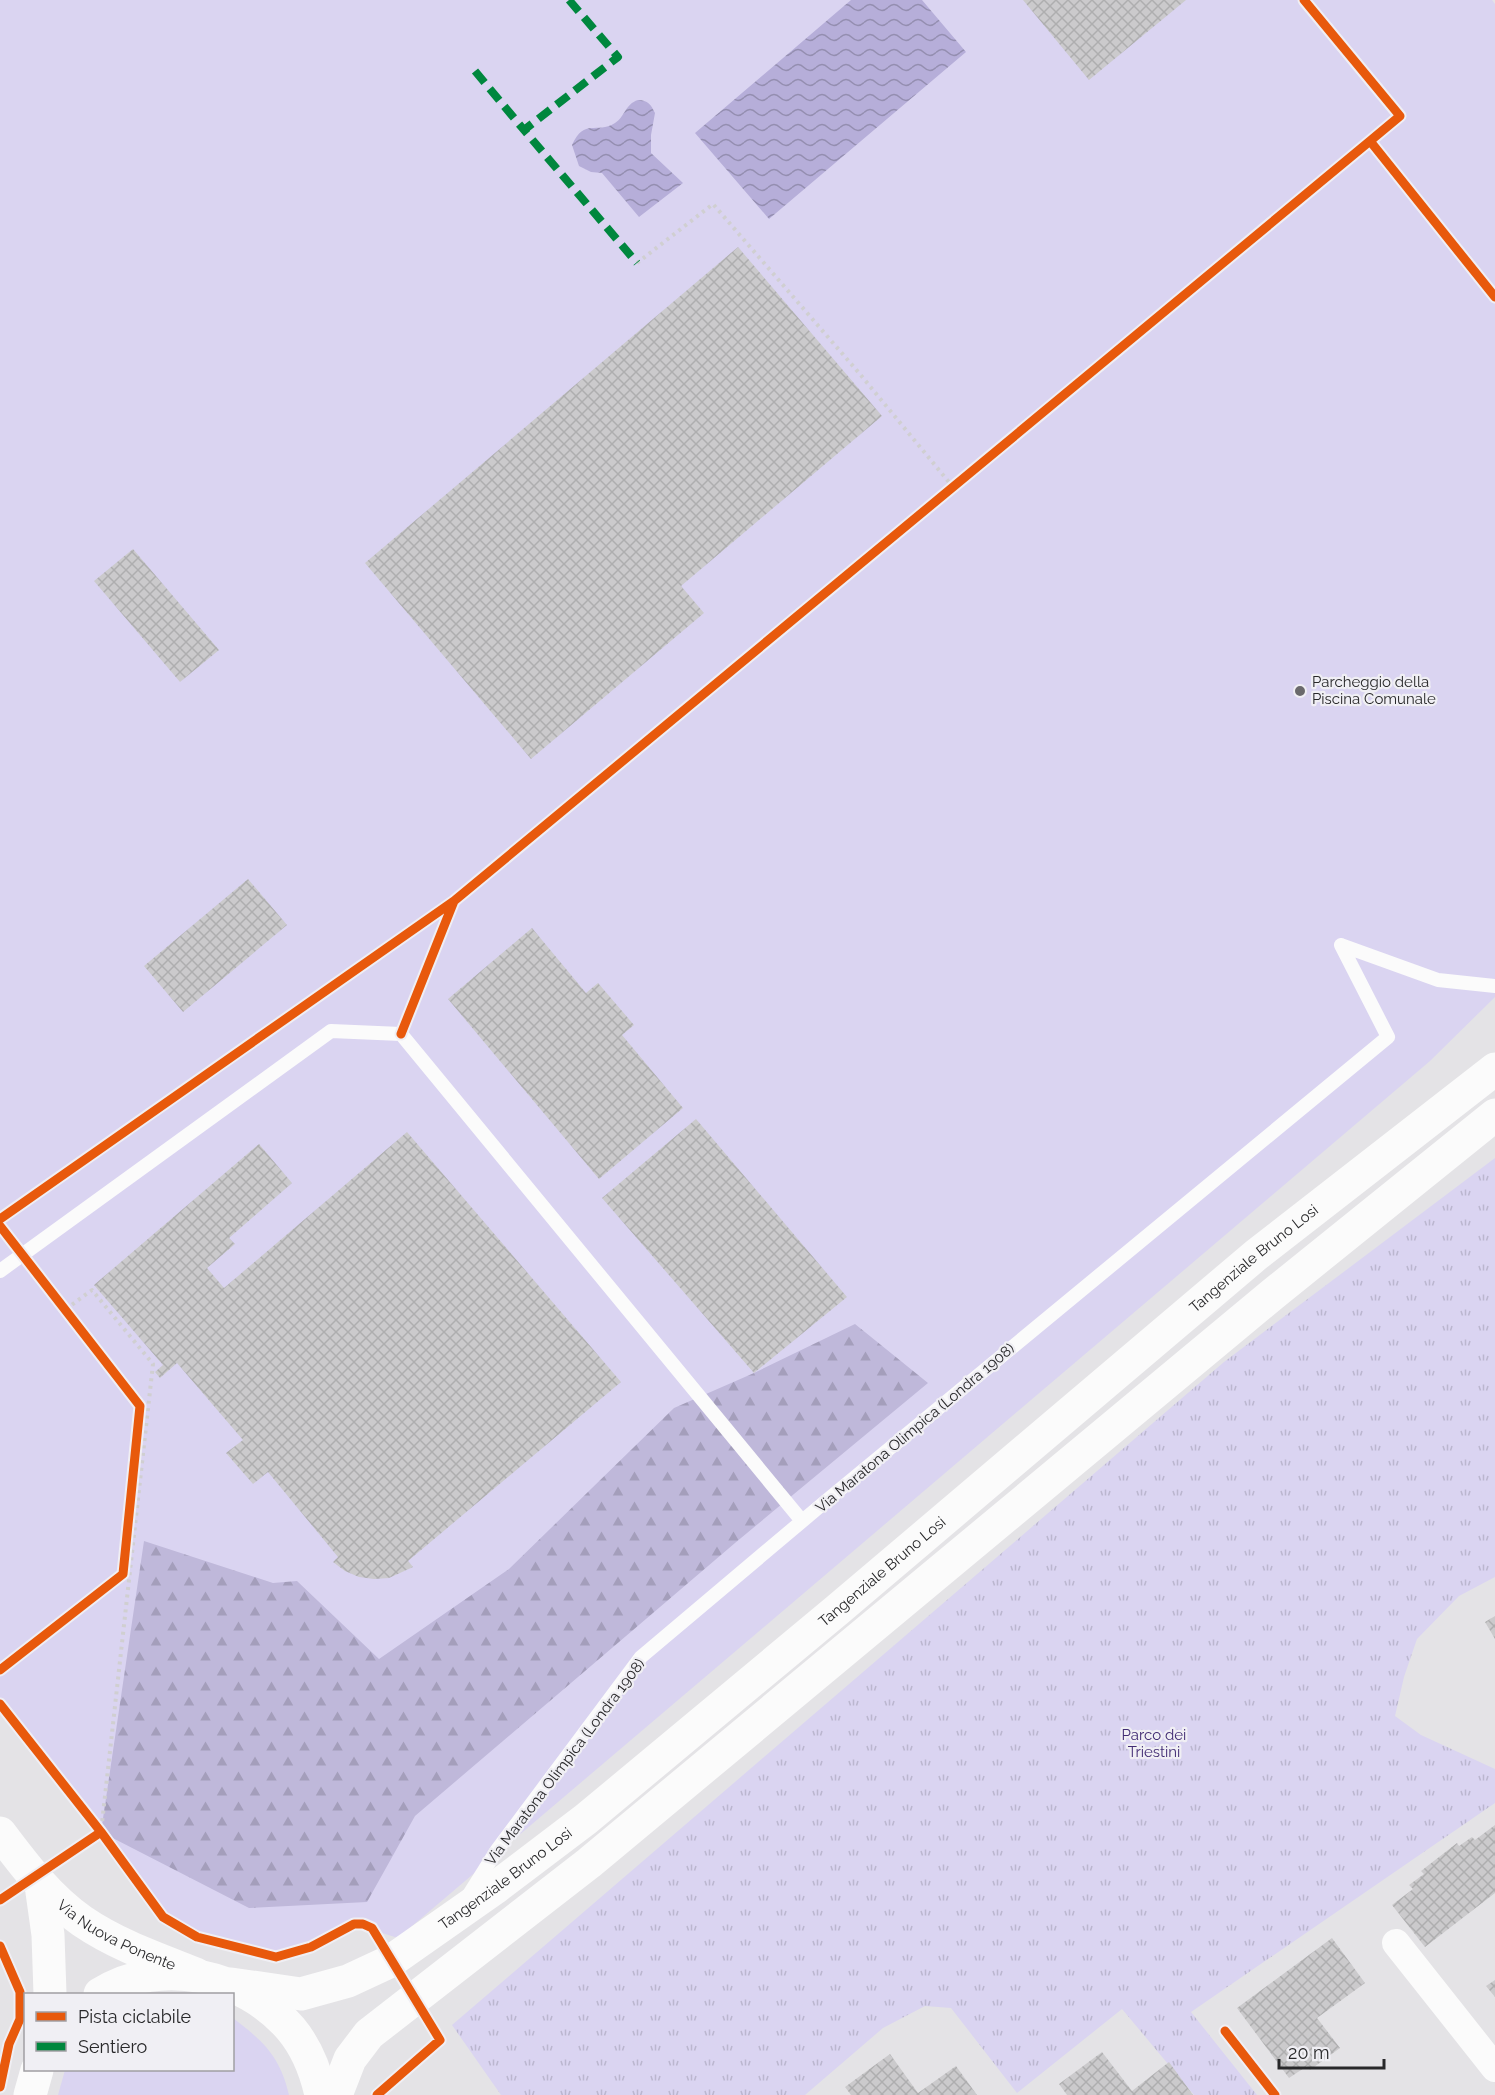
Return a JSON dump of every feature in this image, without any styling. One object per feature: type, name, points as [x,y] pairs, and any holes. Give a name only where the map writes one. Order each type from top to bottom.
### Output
[{"type":"main road","name":"Tangenziale Bruno Losi","points":[[103,1993],[139,1978],[163,1974],[199,1976],[231,1984],[301,1994],[348,1981],[391,1961],[495,1888],[585,1819],[836,1611],[1256,1255],[1495,1069]]},
{"type":"main road","points":[[336,2095],[350,2059],[369,2034],[589,1863],[1273,1294],[1495,1115]]},
{"type":"main road","name":"Via Nuova Ponente","points":[[0,1833],[40,1885],[82,1921],[134,1950],[199,1976]]},
{"type":"main road","name":"Via Nuova Ponente","points":[[40,1885],[48,1935],[50,1993]]},
{"type":"main road","name":"Tangenziale Bruno Losi","points":[[231,1984],[261,2001],[292,2030],[313,2067],[321,2095]]},
{"type":"main road","points":[[30,2095],[37,2071]]},
{"type":"street","points":[[1396,1943],[1495,2068]]},
{"type":"lane","name":"Via Maratona Olimpica (Londra 1908)","points":[[419,1940],[472,1892],[497,1850],[641,1657],[802,1521],[1388,1037],[1341,945],[1438,981],[1495,986]]},
{"type":"lane","points":[[0,1271],[331,1031],[401,1034],[802,1521]]},
{"type":"path","points":[[637,263],[714,204],[953,487]]},
{"type":"path","points":[[944,494],[962,479]]},
{"type":"path","points":[[66,1309],[92,1290],[153,1364],[101,1833],[92,1839]]},
{"type":"path","points":[[59,1300],[73,1318]]},
{"type":"path","points":[[123,1574],[140,1406]]},
{"type":"path","points":[[94,1824],[108,1842]]},
{"type":"green space","points":[[0,0],[1492,0],[1495,4],[1495,997],[1430,1061],[398,1938],[354,1924],[311,1947],[257,1954],[226,1944],[163,1917],[101,1832],[0,1714]]},
{"type":"green space","name":"Parco dei Triestini","points":[[1495,1158],[1495,1577],[1459,1596],[1417,1639],[1404,1677],[1395,1716],[1421,1735],[1495,1769],[1495,1803],[1191,2012],[1257,2095],[1194,2095],[1122,2009],[1017,2093],[951,2008],[925,2006],[883,2028],[805,2095],[501,2095],[452,2025],[1224,1362]]},
{"type":"green space","points":[[855,1324],[928,1383],[735,1543],[415,1816],[367,1902],[249,1908],[101,1832],[144,1541],[273,1583],[297,1581],[379,1659],[509,1569],[674,1408],[754,1373]]},
{"type":"green space","points":[[234,2019],[269,2050],[281,2070],[289,2095],[58,2095],[65,2071],[234,2071]]},
{"type":"water","points":[[851,0],[922,0],[966,52],[769,219],[695,133]]},
{"type":"water","points":[[638,100],[649,104],[655,113],[651,153],[683,183],[639,217],[602,173],[591,172],[579,166],[572,145],[582,131],[615,123],[630,104]]},
{"type":"building","points":[[1023,0],[1186,0],[1089,80]]},
{"type":"building","points":[[738,247],[882,416],[681,586],[704,613],[531,759],[365,563]]},
{"type":"building","points":[[133,549],[219,650],[180,682],[94,581]]},
{"type":"building","points":[[248,879],[287,925],[183,1012],[144,966]]},
{"type":"building","points":[[532,928],[586,993],[598,983],[634,1025],[622,1035],[683,1108],[599,1179],[448,999]]},
{"type":"building","points":[[696,1119],[847,1297],[754,1373],[602,1198]]},
{"type":"building","points":[[407,1132],[621,1382],[408,1561],[413,1567],[389,1578],[374,1579],[359,1577],[333,1562],[338,1557],[268,1472],[253,1484],[226,1453],[243,1440],[177,1363],[160,1378],[155,1372],[163,1365],[94,1285],[259,1144],[292,1183],[229,1238],[235,1244],[207,1268],[224,1288]]},
{"type":"building","points":[[1495,1616],[1495,1639],[1485,1622]]},
{"type":"building","points":[[1495,1825],[1495,1893],[1425,1947],[1392,1905],[1413,1889],[1409,1885],[1424,1874],[1421,1871],[1457,1843],[1459,1846],[1472,1837],[1475,1840]]},
{"type":"building","points":[[1332,1938],[1365,1983],[1317,2018],[1340,2048],[1310,2070],[1307,2066],[1289,2078],[1237,2008]]},
{"type":"building","points":[[1495,1980],[1495,1997],[1486,1986]]},
{"type":"building","points":[[1102,2052],[1132,2091],[1169,2062],[1193,2095],[1067,2095],[1059,2084]]},
{"type":"building","points":[[890,2054],[918,2093],[956,2066],[977,2095],[851,2095],[845,2087]]},
{"type":"marked path","points":[[569,0],[618,57],[524,130],[637,263]]},
{"type":"marked path","points":[[475,71],[524,130]]},
{"type":"cycle path","points":[[1304,0],[1400,116],[1370,141]]},
{"type":"cycle path","points":[[401,1034],[454,901],[1370,141],[1495,297]]},
{"type":"cycle path","points":[[0,1219],[454,901]]},
{"type":"cycle path","points":[[0,1226],[140,1406],[123,1574],[0,1670]]},
{"type":"cycle path","points":[[0,1704],[101,1832]]},
{"type":"cycle path","points":[[0,1900],[101,1832],[163,1917],[197,1937],[276,1957],[311,1947],[354,1924],[363,1924],[372,1928],[440,2040],[377,2095]]},
{"type":"cycle path","points":[[0,1946],[20,1992],[20,2019],[9,2044],[0,2087]]},
{"type":"cycle path","points":[[1225,2031],[1275,2095]]},
{"type":"place","name":"Parcheggio della Piscina Comunale","points":[[1300,691]]}]
